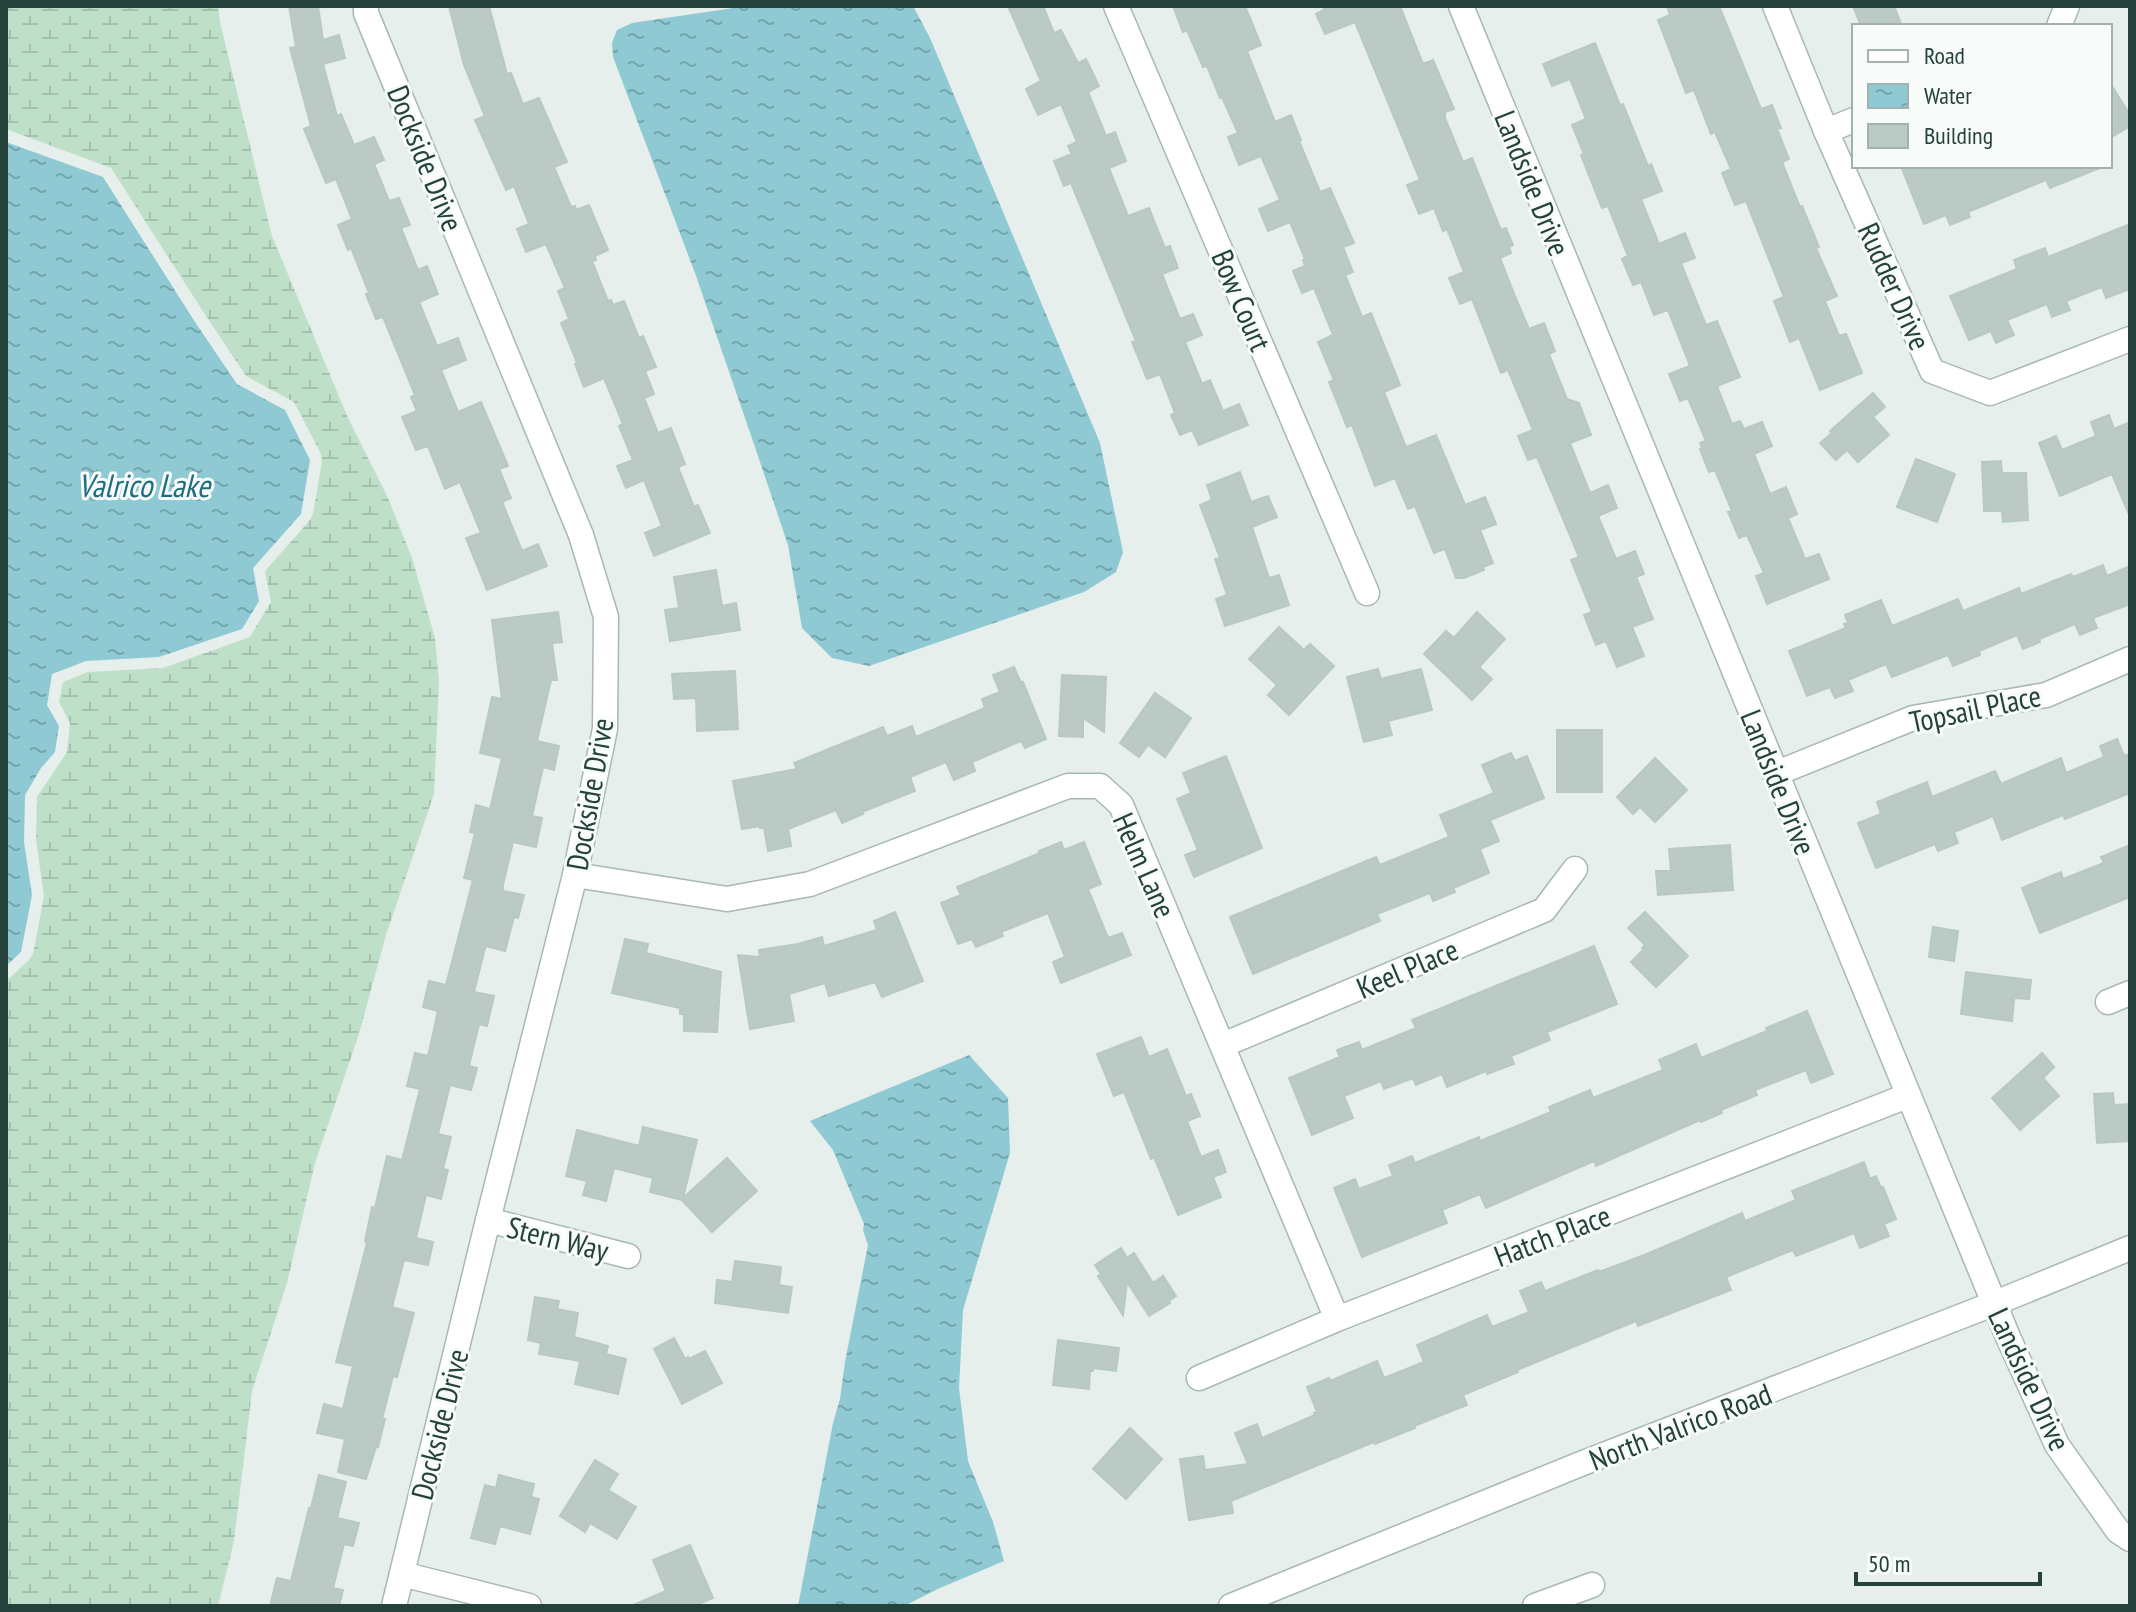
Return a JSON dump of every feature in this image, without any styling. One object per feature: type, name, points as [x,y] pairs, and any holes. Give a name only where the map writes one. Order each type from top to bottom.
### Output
[{"type":"street","name":"Dockside Drive","points":[[366,6],[366,13],[581,535],[606,617],[605,729],[575,875],[394,1606]]},
{"type":"street","name":"Bow Court","points":[[1116,6],[1367,593]]},
{"type":"street","name":"Landside Drive","points":[[1461,6],[1993,1304],[2057,1445],[2118,1531],[2130,1539]]},
{"type":"street","name":"Rudder Drive","points":[[1775,6],[1826,131],[1932,371],[1990,393],[2130,339]]},
{"type":"street","points":[[1826,131],[1852,121]]},
{"type":"street","name":"Topsail Place","points":[[1775,774],[1913,718],[2046,695],[2130,659]]},
{"type":"street","name":"Helm Lane","points":[[575,875],[727,899],[810,884],[1068,786],[1100,786],[1121,805],[1337,1319]]},
{"type":"street","name":"Keel Place","points":[[1223,1045],[1544,910],[1575,869]]},
{"type":"street","name":"Hatch Place","points":[[1199,1378],[1337,1319],[1907,1096]]},
{"type":"street","name":"Stern Way","points":[[488,1220],[628,1256]]},
{"type":"street","name":"North Valrico Road","points":[[1231,1606],[1583,1463],[2130,1248]]},
{"type":"street","points":[[402,1574],[529,1606]]},
{"type":"street","points":[[1535,1606],[1592,1585]]},
{"type":"green space","points":[[6,6],[218,6],[272,236],[348,418],[388,498],[412,558],[435,638],[439,682],[434,794],[386,935],[359,1034],[315,1163],[287,1283],[252,1391],[234,1541],[218,1606],[6,1606],[6,981],[33,954],[44,896],[36,840],[37,797],[67,752],[70,723],[59,702],[63,682],[88,672],[163,668],[250,637],[271,602],[265,571],[313,514],[322,461],[294,402],[246,376],[111,168],[6,129]]},
{"type":"water","points":[[747,6],[913,6],[930,38],[1100,443],[1123,552],[1116,572],[1084,592],[869,666],[832,658],[802,628],[788,545],[695,273],[613,57],[612,43],[617,30],[632,23]]},
{"type":"water","name":"Valrico Lake","points":[[6,142],[103,177],[237,384],[285,410],[310,460],[301,514],[253,568],[259,601],[242,629],[159,657],[86,661],[52,674],[47,705],[59,726],[55,752],[25,795],[24,842],[32,895],[21,952],[6,966]]},
{"type":"water","points":[[969,1055],[1008,1098],[1010,1153],[963,1310],[959,1388],[968,1461],[993,1522],[1004,1561],[904,1606],[798,1606],[868,1245],[864,1224],[833,1150],[810,1121]]},
{"type":"building","points":[[289,6],[318,6],[323,40],[339,35],[345,58],[323,64],[337,116],[341,114],[354,145],[374,137],[384,160],[374,164],[389,201],[399,198],[410,225],[401,228],[418,270],[427,266],[438,294],[419,302],[437,346],[458,338],[466,360],[441,370],[458,412],[481,402],[508,466],[499,469],[511,498],[502,502],[522,551],[538,544],[547,566],[487,590],[466,538],[481,533],[460,482],[445,489],[428,446],[416,450],[402,417],[417,411],[411,397],[415,395],[383,317],[376,319],[351,248],[348,250],[338,225],[352,219],[336,179],[326,183],[304,129],[311,126],[290,48],[296,47]]},
{"type":"building","points":[[449,6],[489,6],[507,74],[511,73],[523,104],[539,98],[567,162],[554,167],[571,207],[575,206],[576,210],[589,205],[608,250],[595,256],[596,260],[592,261],[608,301],[611,300],[613,305],[624,301],[639,338],[643,336],[656,367],[645,371],[654,394],[644,398],[658,433],[671,428],[685,464],[678,467],[694,507],[698,505],[710,533],[654,556],[645,533],[662,526],[644,480],[626,488],[617,466],[633,460],[619,426],[623,424],[604,378],[584,387],[561,323],[569,319],[558,291],[565,288],[546,244],[526,252],[517,229],[529,224],[514,186],[506,190],[475,120],[485,116],[464,65]]},
{"type":"building","points":[[1008,6],[1043,6],[1054,33],[1061,30],[1078,63],[1086,59],[1099,86],[1088,92],[1106,136],[1115,132],[1126,161],[1109,168],[1128,216],[1149,208],[1165,248],[1170,246],[1178,268],[1162,274],[1180,319],[1193,314],[1202,335],[1185,342],[1202,384],[1210,380],[1223,411],[1239,404],[1248,425],[1199,445],[1192,430],[1180,435],[1160,374],[1147,379],[1132,342],[1136,341],[1071,183],[1064,186],[1054,161],[1072,154],[1068,146],[1077,142],[1061,104],[1038,115],[1026,89],[1041,81]]},
{"type":"building","points":[[1173,6],[1245,6],[1261,45],[1247,51],[1275,122],[1291,115],[1320,192],[1330,188],[1354,243],[1343,247],[1353,272],[1345,275],[1362,317],[1371,313],[1400,385],[1384,392],[1406,447],[1436,435],[1465,505],[1485,497],[1496,524],[1480,530],[1493,563],[1483,567],[1484,570],[1456,578],[1445,549],[1434,553],[1415,506],[1408,509],[1395,478],[1375,486],[1352,425],[1347,427],[1329,382],[1334,380],[1318,342],[1333,335],[1314,288],[1302,293],[1293,271],[1305,266],[1305,259],[1290,222],[1268,231],[1259,209],[1280,200],[1261,156],[1239,165],[1228,137],[1238,133],[1207,66],[1203,67],[1187,30],[1183,32]]},
{"type":"building","points":[[1323,6],[1400,6],[1423,64],[1433,60],[1454,109],[1445,112],[1445,118],[1463,162],[1472,158],[1501,230],[1506,228],[1513,245],[1509,247],[1511,253],[1500,258],[1517,301],[1529,329],[1544,323],[1555,351],[1549,354],[1567,399],[1579,403],[1591,435],[1570,443],[1590,493],[1608,485],[1617,508],[1598,516],[1616,559],[1635,551],[1644,574],[1636,577],[1653,619],[1632,627],[1644,656],[1617,667],[1606,641],[1596,645],[1584,615],[1592,612],[1571,560],[1579,557],[1537,457],[1528,460],[1518,436],[1533,430],[1508,370],[1501,373],[1472,299],[1460,304],[1449,278],[1464,272],[1447,229],[1443,231],[1434,208],[1419,214],[1407,185],[1420,180],[1355,22],[1325,34],[1316,14],[1324,10]]},
{"type":"building","points":[[1667,6],[1719,6],[1761,109],[1772,105],[1781,128],[1777,129],[1789,159],[1782,162],[1837,296],[1825,301],[1839,336],[1846,334],[1862,373],[1820,390],[1799,338],[1790,342],[1774,301],[1784,297],[1746,201],[1735,205],[1722,173],[1731,169],[1715,132],[1711,134],[1694,90],[1686,93],[1658,20],[1670,15]]},
{"type":"building","points":[[1853,6],[1894,6],[1901,24],[1860,24]]},
{"type":"building","points":[[1595,43],[1620,105],[1623,104],[1648,166],[1651,164],[1662,191],[1641,199],[1659,244],[1685,233],[1695,258],[1681,263],[1706,325],[1717,321],[1740,377],[1717,386],[1732,424],[1740,421],[1744,429],[1762,422],[1772,446],[1754,454],[1770,494],[1786,487],[1797,514],[1788,518],[1805,559],[1819,554],[1829,579],[1767,604],[1756,576],[1764,573],[1747,535],[1739,538],[1715,470],[1709,472],[1700,449],[1700,443],[1706,441],[1688,398],[1680,401],[1669,374],[1690,366],[1668,310],[1654,315],[1641,282],[1633,285],[1622,259],[1628,256],[1608,206],[1602,208],[1581,155],[1584,154],[1572,125],[1586,119],[1570,79],[1552,86],[1543,64]]},
{"type":"building","points":[[2112,86],[2130,115],[2130,126],[2112,137]]},
{"type":"building","points":[[1902,168],[2100,168],[2050,188],[2046,180],[1968,212],[1970,217],[1950,225],[1946,215],[1924,224]]},
{"type":"building","points":[[2130,224],[2130,289],[2106,298],[2102,287],[2066,301],[2070,310],[2052,317],[2047,304],[2007,320],[2014,335],[1996,343],[1991,331],[1969,340],[1950,296],[2017,269],[2014,260],[2045,248],[2048,257]]},
{"type":"building","points":[[1873,393],[1885,407],[1873,417],[1889,435],[1858,462],[1847,450],[1836,460],[1820,443]]},
{"type":"building","points":[[2109,415],[2114,429],[2130,422],[2130,517],[2112,474],[2060,496],[2039,443],[2056,436],[2062,450],[2096,436],[2091,422]]},
{"type":"building","points":[[1916,459],[1955,474],[1937,522],[1897,507]]},
{"type":"building","points":[[2001,461],[2002,473],[2026,473],[2028,520],[2003,522],[2002,511],[1984,511],[1982,462]]},
{"type":"building","points":[[1240,472],[1251,502],[1268,496],[1277,517],[1252,527],[1269,578],[1279,575],[1289,605],[1225,626],[1216,599],[1227,595],[1215,559],[1220,558],[1200,505],[1212,500],[1207,485]]},
{"type":"building","points":[[2103,565],[2107,576],[2130,566],[2130,604],[2093,618],[2097,628],[2080,635],[2075,624],[2023,649],[2017,635],[1953,666],[1948,655],[1892,677],[1886,664],[1848,680],[1853,691],[1835,698],[1830,687],[1807,696],[1789,651],[1846,628],[1845,615],[1881,600],[1892,626],[1958,599],[1963,611],[2019,588],[2021,594]]},
{"type":"building","points":[[716,570],[722,606],[736,603],[740,630],[670,641],[665,610],[679,608],[674,577]]},
{"type":"building","points":[[558,612],[562,642],[552,643],[557,680],[551,680],[537,741],[559,746],[554,770],[543,767],[532,816],[542,818],[536,847],[513,842],[503,891],[524,895],[518,918],[514,917],[505,951],[486,946],[484,952],[474,992],[494,996],[487,1026],[479,1024],[469,1066],[477,1068],[471,1090],[450,1085],[438,1134],[451,1137],[443,1169],[448,1170],[441,1199],[426,1195],[416,1238],[433,1242],[428,1265],[404,1260],[392,1307],[414,1313],[397,1377],[393,1376],[378,1447],[366,1479],[338,1472],[345,1439],[317,1433],[324,1404],[343,1409],[353,1366],[336,1362],[367,1243],[372,1207],[375,1208],[387,1156],[402,1160],[420,1089],[407,1086],[415,1053],[428,1056],[438,1011],[423,1007],[429,981],[446,985],[473,880],[464,878],[475,833],[470,832],[476,805],[490,809],[502,758],[480,753],[492,697],[502,699],[492,620]]},
{"type":"building","points":[[1477,612],[1505,639],[1479,667],[1492,679],[1472,700],[1424,654],[1446,631],[1454,638]]},
{"type":"building","points":[[1279,627],[1304,650],[1310,644],[1334,666],[1289,715],[1268,695],[1277,685],[1249,659]]},
{"type":"building","points":[[1014,667],[1046,739],[1025,748],[1021,741],[972,762],[975,771],[954,780],[946,762],[910,777],[915,791],[842,823],[836,810],[788,829],[791,846],[768,851],[764,828],[742,829],[733,781],[797,769],[794,763],[883,727],[887,736],[912,726],[916,737],[985,708],[982,699],[1000,692],[993,675]]},
{"type":"building","points":[[1378,669],[1381,679],[1421,669],[1432,710],[1388,721],[1392,735],[1364,742],[1347,677]]},
{"type":"building","points":[[735,671],[738,729],[697,731],[696,698],[674,699],[672,674]]},
{"type":"building","points":[[1062,675],[1106,677],[1104,732],[1083,718],[1083,737],[1059,736]]},
{"type":"building","points":[[1155,693],[1191,718],[1165,757],[1148,745],[1139,757],[1120,743]]},
{"type":"building","points":[[1557,730],[1602,730],[1602,792],[1557,792]]},
{"type":"building","points":[[2117,739],[2124,756],[2130,754],[2130,793],[2065,819],[2063,815],[2002,840],[1993,816],[1954,832],[1958,843],[1938,851],[1935,844],[1876,868],[1858,823],[1881,814],[1877,802],[1927,782],[1932,797],[1995,771],[2001,784],[2061,758],[2066,773],[2104,757],[2100,746]]},
{"type":"building","points":[[1511,753],[1515,761],[1527,756],[1544,798],[1490,820],[1499,841],[1480,849],[1489,873],[1453,888],[1455,892],[1433,901],[1430,893],[1377,914],[1380,921],[1253,974],[1230,917],[1376,857],[1380,865],[1449,837],[1440,815],[1494,793],[1482,765]]},
{"type":"building","points":[[1226,756],[1262,848],[1194,877],[1185,855],[1198,850],[1177,799],[1191,793],[1183,773]]},
{"type":"building","points":[[1655,758],[1687,790],[1655,822],[1640,807],[1633,814],[1617,797]]},
{"type":"building","points":[[1061,842],[1064,850],[1084,842],[1101,884],[1088,889],[1108,938],[1122,933],[1131,955],[1061,983],[1053,962],[1065,957],[1048,913],[1001,932],[1003,936],[976,947],[972,939],[958,944],[941,903],[961,895],[957,887]]},
{"type":"building","points":[[1730,845],[1733,890],[1658,895],[1656,871],[1671,871],[1669,849]]},
{"type":"building","points":[[2130,845],[2130,897],[2040,933],[2022,888],[2061,872],[2063,879],[2104,863],[2101,857]]},
{"type":"building","points":[[895,912],[923,981],[882,997],[875,982],[829,996],[825,983],[789,994],[794,1021],[750,1029],[738,955],[760,957],[759,950],[822,937],[824,946],[877,930],[874,921]]},
{"type":"building","points":[[1645,912],[1688,956],[1656,987],[1631,962],[1645,945],[1628,928]]},
{"type":"building","points":[[1933,927],[1958,931],[1954,961],[1929,957]]},
{"type":"building","points":[[625,939],[648,944],[646,953],[721,972],[717,1032],[684,1031],[684,1014],[680,1014],[680,1008],[612,993]]},
{"type":"building","points":[[1594,946],[1617,1004],[1547,1032],[1550,1040],[1511,1056],[1514,1064],[1487,1074],[1486,1071],[1447,1087],[1442,1074],[1416,1085],[1413,1078],[1384,1089],[1381,1081],[1344,1096],[1353,1118],[1312,1135],[1289,1078],[1340,1057],[1337,1050],[1359,1042],[1362,1050],[1416,1028],[1412,1020]]},
{"type":"building","points":[[1966,972],[2031,980],[2029,999],[2014,998],[2012,1021],[1961,1014]]},
{"type":"building","points":[[1807,1011],[1833,1074],[1811,1083],[1806,1070],[1755,1090],[1757,1095],[1721,1110],[1722,1113],[1596,1166],[1594,1161],[1486,1208],[1480,1194],[1442,1210],[1447,1223],[1362,1257],[1334,1188],[1355,1179],[1359,1189],[1393,1176],[1389,1165],[1412,1156],[1415,1163],[1479,1137],[1480,1141],[1551,1112],[1549,1107],[1590,1090],[1593,1098],[1663,1070],[1659,1060],[1696,1044],[1701,1058]]},
{"type":"building","points":[[1141,1037],[1149,1057],[1167,1049],[1186,1096],[1191,1094],[1200,1116],[1187,1121],[1201,1157],[1218,1150],[1226,1172],[1213,1177],[1221,1197],[1178,1215],[1124,1092],[1114,1096],[1097,1054]]},
{"type":"building","points":[[2042,1053],[2054,1067],[2043,1078],[2059,1096],[2020,1130],[1992,1098]]},
{"type":"building","points":[[2113,1093],[2114,1105],[2130,1104],[2130,1141],[2097,1143],[2094,1094]]},
{"type":"building","points":[[643,1127],[697,1140],[683,1198],[727,1158],[757,1191],[712,1232],[682,1200],[650,1192],[653,1178],[614,1168],[606,1201],[583,1195],[587,1181],[566,1176],[577,1130],[639,1146]]},
{"type":"building","points":[[1864,1162],[1870,1179],[1876,1176],[1883,1187],[1896,1219],[1884,1224],[1889,1236],[1860,1248],[1854,1233],[1796,1256],[1793,1250],[1726,1277],[1731,1290],[1638,1326],[1636,1321],[1517,1370],[1463,1395],[1467,1405],[1231,1501],[1233,1513],[1189,1520],[1180,1459],[1203,1456],[1205,1470],[1248,1464],[1235,1433],[1257,1424],[1262,1438],[1315,1415],[1317,1412],[1307,1387],[1377,1361],[1384,1378],[1424,1362],[1417,1345],[1487,1315],[1492,1327],[1529,1312],[1520,1291],[1541,1282],[1545,1291],[1647,1254],[1742,1213],[1745,1221],[1796,1200],[1792,1191]]},
{"type":"building","points":[[1121,1248],[1127,1258],[1134,1253],[1153,1283],[1163,1276],[1176,1296],[1170,1303],[1149,1316],[1127,1282],[1123,1315],[1098,1276],[1101,1274],[1095,1265]]},
{"type":"building","points":[[735,1261],[781,1267],[779,1285],[792,1287],[788,1313],[715,1303],[717,1280],[732,1282]]},
{"type":"building","points":[[535,1297],[559,1301],[557,1309],[578,1313],[574,1337],[608,1346],[606,1354],[626,1359],[618,1394],[575,1384],[580,1361],[539,1354],[541,1343],[528,1340]]},
{"type":"building","points":[[674,1338],[685,1359],[705,1351],[722,1383],[682,1404],[654,1349]]},
{"type":"building","points":[[1058,1340],[1119,1348],[1116,1371],[1093,1368],[1089,1389],[1053,1385]]},
{"type":"building","points":[[1130,1428],[1162,1459],[1126,1499],[1093,1469]]},
{"type":"building","points":[[595,1460],[618,1474],[608,1490],[636,1507],[617,1539],[590,1523],[585,1532],[560,1516]]},
{"type":"building","points":[[319,1475],[346,1482],[337,1518],[359,1523],[353,1546],[344,1544],[333,1588],[343,1590],[339,1606],[270,1606],[277,1578],[291,1581]]},
{"type":"building","points":[[499,1475],[534,1484],[531,1497],[539,1499],[530,1534],[500,1526],[495,1544],[471,1538],[485,1485],[496,1488]]},
{"type":"building","points":[[690,1545],[713,1598],[694,1606],[631,1606],[666,1591],[653,1560]]}]
